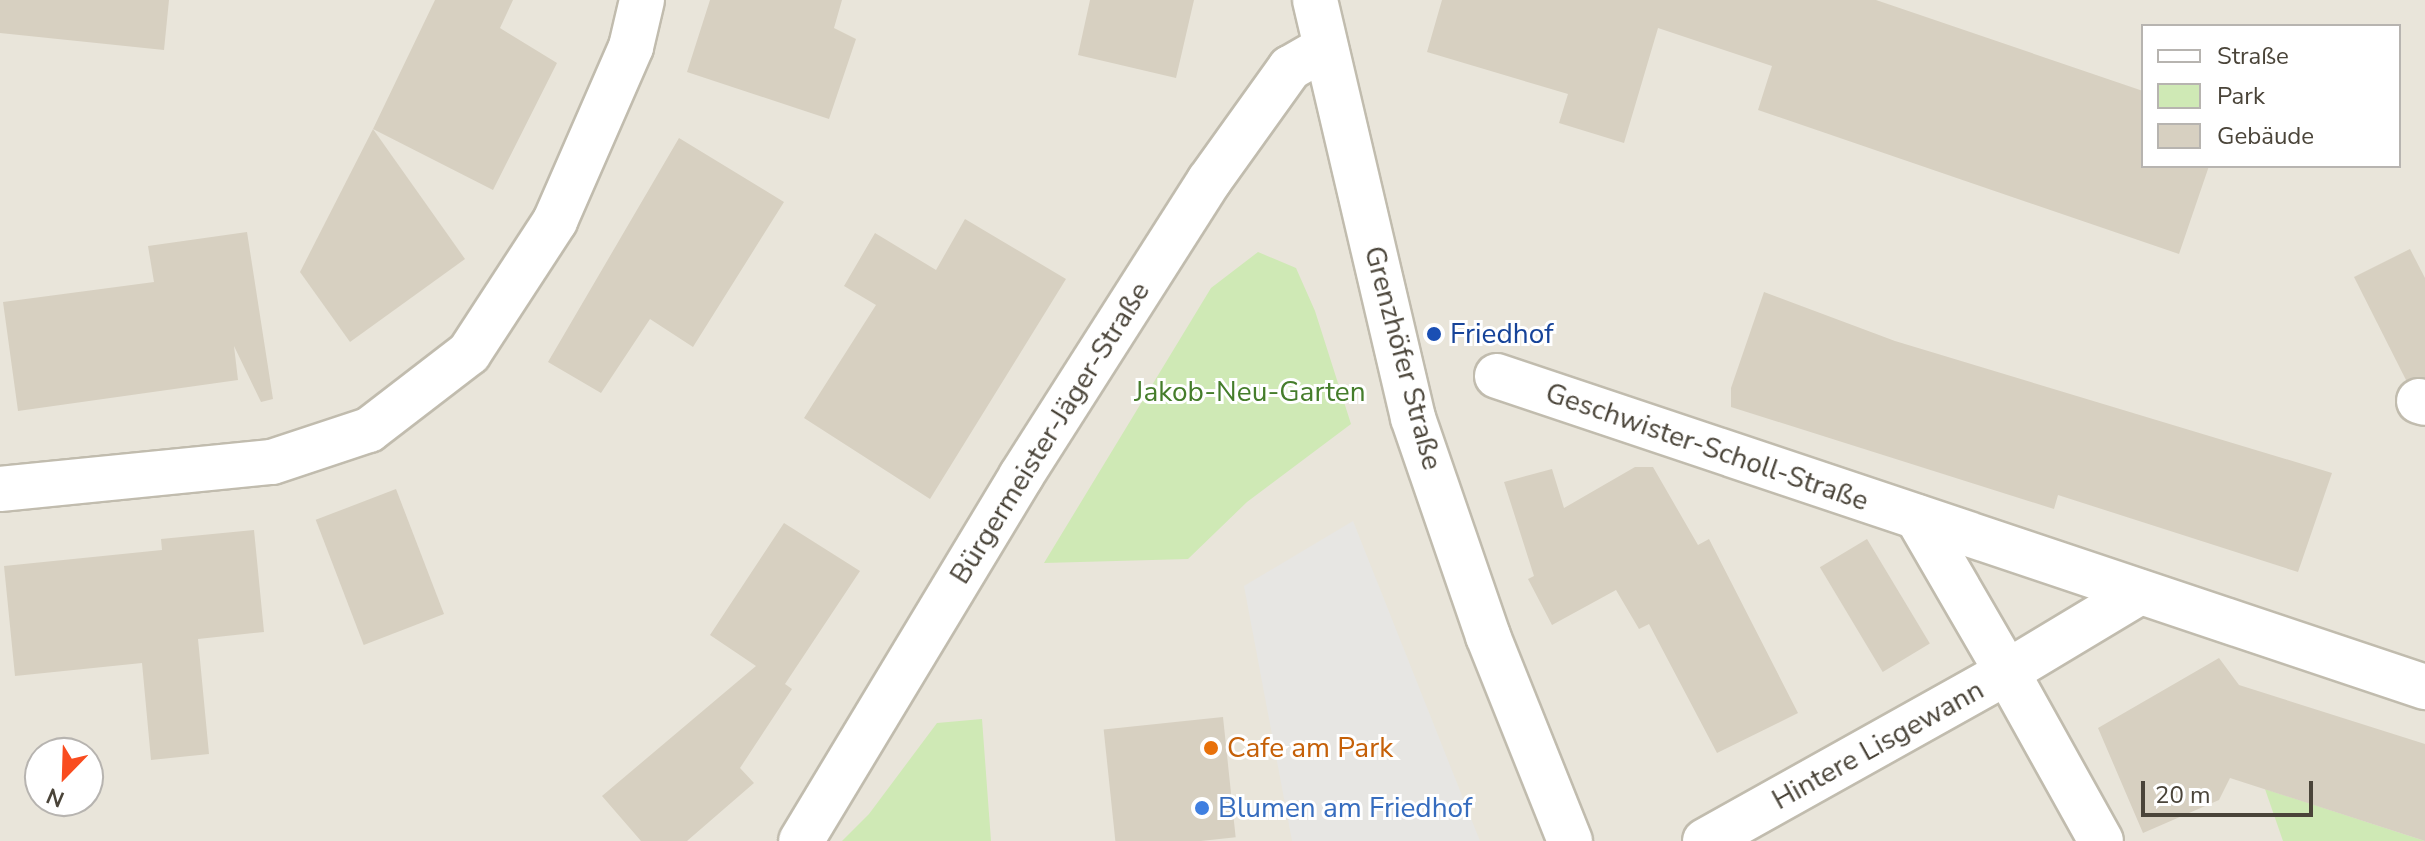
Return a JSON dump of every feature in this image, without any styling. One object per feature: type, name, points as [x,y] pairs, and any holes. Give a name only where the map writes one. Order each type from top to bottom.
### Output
[{"type":"street","points":[[0,489],[272,462],[369,430],[381,421],[469,353],[555,221],[631,47],[642,0]]},
{"type":"street","name":"Grenzhöfer Straße","points":[[1315,0],[1413,418],[1488,636],[1570,841]]},
{"type":"street","name":"Bürgermeister-Jäger-Straße","points":[[801,841],[1021,476],[1209,181],[1290,68],[1325,48]]},
{"type":"street","name":"Geschwister-Scholl-Straße","points":[[1497,376],[2425,687]]},
{"type":"street","points":[[1917,517],[2007,672],[2140,592]]},
{"type":"street","name":"Hintere Lisgewann","points":[[1705,841],[2007,672],[2101,841]]},
{"type":"shaded area","points":[[0,0],[2425,0],[2425,841],[0,841]]},
{"type":"shaded area","points":[[1353,521],[1480,841],[1292,841],[1244,586]]},
{"type":"green space","name":"Jakob-Neu-Garten","points":[[1258,252],[1296,268],[1315,311],[1351,424],[1247,502],[1188,559],[1044,563],[1211,288]]},
{"type":"green space","points":[[982,719],[991,841],[842,841],[869,814],[937,723]]},
{"type":"green space","points":[[2265,789],[2425,841],[2283,841]]},
{"type":"building","points":[[0,0],[169,0],[164,50],[0,33]]},
{"type":"building","points":[[435,0],[513,0],[500,28],[557,63],[493,190],[373,129]]},
{"type":"building","points":[[710,0],[842,0],[834,28],[856,39],[829,119],[687,72]]},
{"type":"building","points":[[1090,0],[1194,0],[1176,78],[1078,55]]},
{"type":"building","points":[[1442,0],[1876,0],[2141,90],[2141,168],[2208,168],[2179,254],[1758,110],[1772,66],[1658,28],[1624,143],[1559,123],[1568,94],[1427,52]]},
{"type":"building","points":[[373,129],[465,259],[350,342],[300,272]]},
{"type":"building","points":[[679,138],[784,202],[693,347],[650,319],[601,393],[548,362]]},
{"type":"building","points":[[965,219],[1066,279],[930,499],[804,418],[876,305],[844,286],[875,233],[936,270]]},
{"type":"building","points":[[247,232],[273,399],[261,402],[234,346],[238,380],[18,411],[3,302],[154,282],[148,246]]},
{"type":"building","points":[[2410,249],[2425,278],[2425,377],[2406,380],[2354,277]]},
{"type":"building","points":[[1764,292],[1895,341],[2332,473],[2298,572],[2058,495],[2054,509],[1731,407],[1731,388]]},
{"type":"building","points":[[1635,467],[1653,467],[1698,545],[1709,539],[1798,713],[1717,753],[1649,624],[1639,629],[1616,590],[1552,625],[1528,579],[1534,576],[1504,482],[1552,469],[1564,508]]},
{"type":"building","points":[[396,489],[444,614],[364,645],[316,520]]},
{"type":"building","points":[[784,523],[860,571],[785,684],[792,689],[740,768],[754,783],[687,841],[641,841],[602,796],[756,666],[710,635]]},
{"type":"building","points":[[254,530],[264,632],[198,639],[209,754],[151,760],[142,663],[15,676],[4,566],[162,550],[161,539]]},
{"type":"building","points":[[1867,539],[1930,644],[1883,672],[1820,567]]},
{"type":"building","points":[[2219,658],[2239,685],[2425,744],[2425,841],[2230,778],[2219,800],[2143,833],[2098,728]]},
{"type":"building","points":[[1223,717],[1236,837],[1201,841],[1115,841],[1104,730]]},
{"type":"place","name":"Friedhof","points":[[1434,334]]},
{"type":"place","name":"Cafe am Park","points":[[1211,748]]},
{"type":"place","name":"Blumen am Friedhof","points":[[1202,808]]}]
